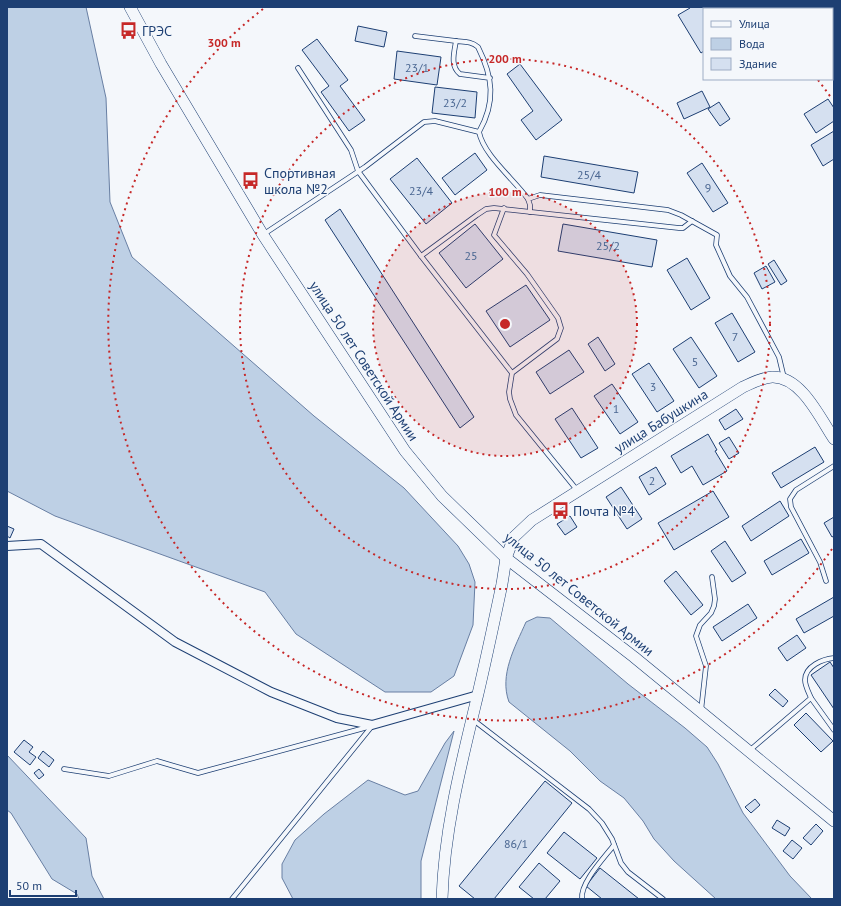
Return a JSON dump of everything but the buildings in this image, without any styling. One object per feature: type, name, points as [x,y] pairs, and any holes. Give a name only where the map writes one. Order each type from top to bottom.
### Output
[{"type":"main road","name":"улица 50 лет Советской Армии","points":[[130,7],[161,64],[263,235],[405,451],[442,496],[506,558],[634,657],[834,821]]},
{"type":"main road","name":"улица Бабушкина","points":[[442,899],[442,876],[446,841],[455,791],[478,695],[502,584],[506,558],[514,537],[532,520],[743,387],[765,378],[784,378]]},
{"type":"main road","points":[[784,378],[796,386],[804,394],[834,439]]},
{"type":"street","points":[[7,546],[41,544],[175,642],[271,692],[337,718],[372,725],[478,695]]},
{"type":"lane","points":[[415,36],[474,43],[478,47],[492,87],[489,111],[479,132],[481,141],[486,150],[528,199],[530,212]]},
{"type":"lane","points":[[456,41],[453,61],[456,71],[460,74],[490,78]]},
{"type":"lane","points":[[298,68],[351,150],[358,171],[421,256],[512,373]]},
{"type":"lane","points":[[263,235],[358,171],[424,122],[436,121],[479,132]]},
{"type":"lane","points":[[528,199],[540,195],[548,195],[660,208],[681,215],[717,235],[716,245],[730,276],[747,297],[779,357],[784,378]]},
{"type":"lane","points":[[421,256],[486,209],[504,208],[679,228],[683,228],[692,221]]},
{"type":"lane","points":[[504,208],[494,235],[527,274],[558,318],[561,328],[557,339],[512,373],[509,392],[510,399],[516,416],[577,491]]},
{"type":"lane","points":[[826,581],[820,562],[791,507],[790,502],[791,496],[796,490],[834,466]]},
{"type":"lane","points":[[701,711],[706,666],[696,636],[700,625],[711,613],[714,606],[715,599],[712,577]]},
{"type":"lane","points":[[834,658],[820,662],[809,669],[805,682],[811,698],[834,730]]},
{"type":"lane","points":[[749,751],[811,698]]},
{"type":"lane","points":[[472,719],[589,810],[602,823],[612,839],[621,863],[628,872],[663,899]]},
{"type":"lane","points":[[64,769],[109,776],[157,761],[198,773],[372,725]]},
{"type":"lane","points":[[232,899],[372,725]]},
{"type":"lane","points":[[582,899],[582,892],[585,883],[614,845]]},
{"type":"water","points":[[7,7],[86,7],[106,98],[110,202],[132,257],[314,416],[404,488],[458,546],[469,564],[475,582],[473,625],[454,676],[431,692],[385,692],[296,634],[265,592],[55,516],[7,491]]},
{"type":"water","points":[[537,617],[550,618],[628,684],[707,747],[718,764],[743,813],[790,876],[812,899],[716,899],[674,861],[654,839],[643,821],[624,798],[600,781],[570,751],[509,702],[506,692],[506,682],[507,671],[513,651],[526,622]]},
{"type":"water","points":[[454,731],[421,861],[421,899],[293,899],[282,878],[282,864],[295,840],[324,814],[368,780],[405,795],[418,791],[445,743]]},
{"type":"water","points":[[7,755],[86,838],[92,876],[104,899],[79,899],[77,894],[52,879],[11,813],[7,810]]},
{"type":"place","name":"ГРЭС","points":[[129,31]]},
{"type":"place","name":"Спортивная школа №2","points":[[251,181]]},
{"type":"place","name":"Почта №4","points":[[560,511]]}]
